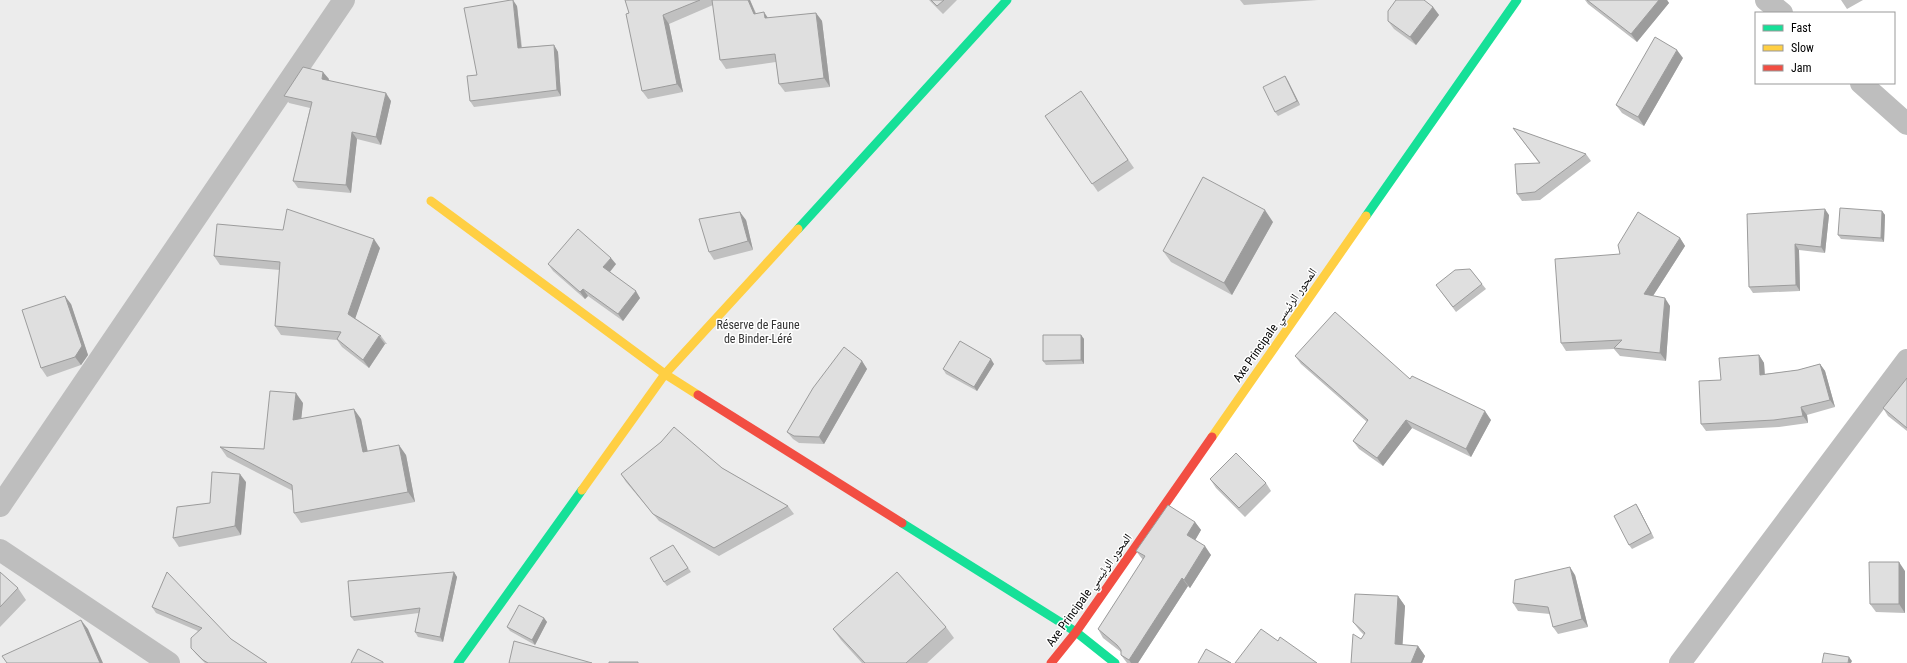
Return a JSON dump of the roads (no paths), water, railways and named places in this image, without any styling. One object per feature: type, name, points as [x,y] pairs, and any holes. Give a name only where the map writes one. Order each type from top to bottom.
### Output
[{"type":"street","points":[[0,506],[344,0]]},
{"type":"street","points":[[458,663],[665,374],[1007,0]]},
{"type":"street","name":"Axe Principale المحور الرئيسي","points":[[1051,663],[1076,632],[1517,0]]},
{"type":"street","points":[[1766,0],[1781,12]]},
{"type":"street","points":[[1862,84],[1907,124]]},
{"type":"street","points":[[430,201],[665,374],[1076,632],[1115,663]]},
{"type":"street","points":[[1680,663],[1907,360]]},
{"type":"street","points":[[0,550],[169,663]]},
{"type":"park label","name":"Réserve de Faune de Binder-Léré","points":[[758,332]]}]
